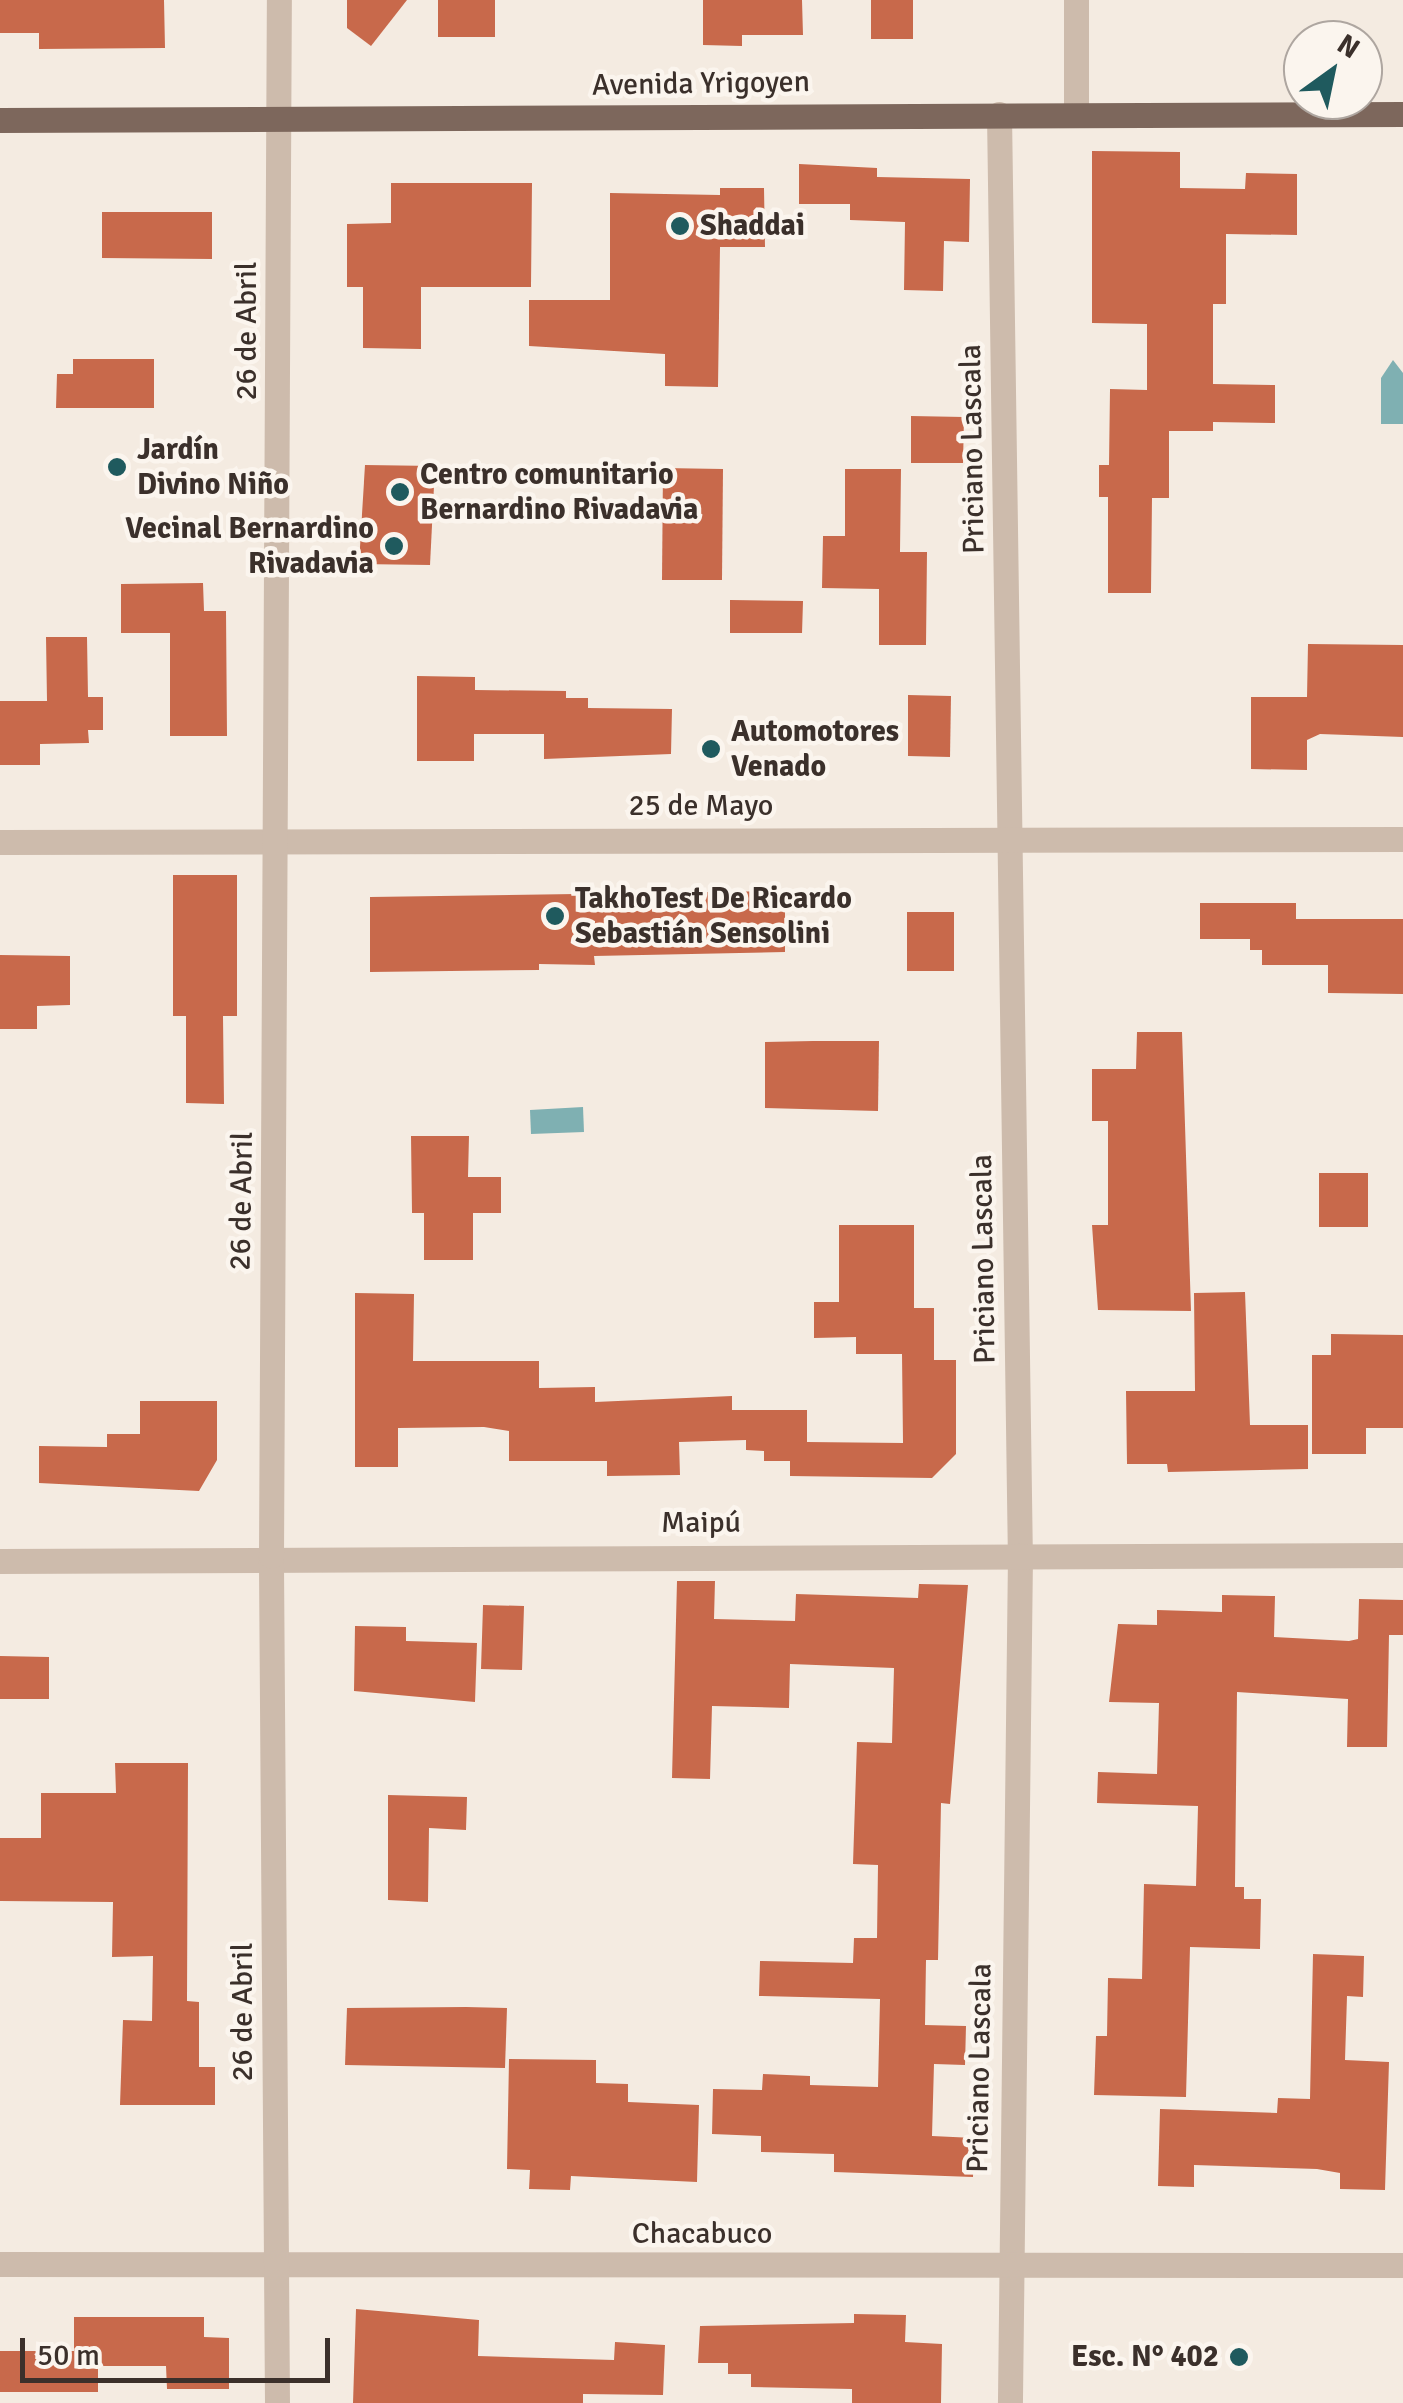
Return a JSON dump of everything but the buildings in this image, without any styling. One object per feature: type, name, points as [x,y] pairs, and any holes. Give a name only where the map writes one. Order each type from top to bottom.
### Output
[{"type":"main road","name":"Avenida Yrigoyen","points":[[0,120],[1403,114]]},
{"type":"street","name":"26 de Abril","points":[[278,2403],[271,1556],[278,840],[279,0]]},
{"type":"street","points":[[1076,0],[1076,114]]},
{"type":"street","name":"Priciano Lascala","points":[[999,114],[1020,1555],[1010,2403]]},
{"type":"street","name":"25 de Mayo","points":[[0,842],[1403,839]]},
{"type":"street","name":"Maipú","points":[[0,1561],[271,1556],[1403,1554]]},
{"type":"street","name":"Chacabuco","points":[[0,2264],[1009,2268],[1403,2265]]},
{"type":"water","points":[[1393,360],[1403,373],[1403,424],[1381,424],[1381,378]]},
{"type":"water","points":[[583,1107],[584,1132],[531,1134],[530,1110]]},
{"type":"place","name":"Shaddai","points":[[680,226]]},
{"type":"place","name":"Jardín Divino Niño","points":[[117,467]]},
{"type":"place","name":"Centro comunitario Bernardino Rivadavia","points":[[400,492]]},
{"type":"place","name":"Vecinal Bernardino Rivadavia","points":[[394,546]]},
{"type":"place","name":"Automotores Venado","points":[[711,749]]},
{"type":"place","name":"TakhoTest De Ricardo Sebastián Sensolini","points":[[555,916]]},
{"type":"place","name":"Esc. N° 402","points":[[1239,2357]]}]
